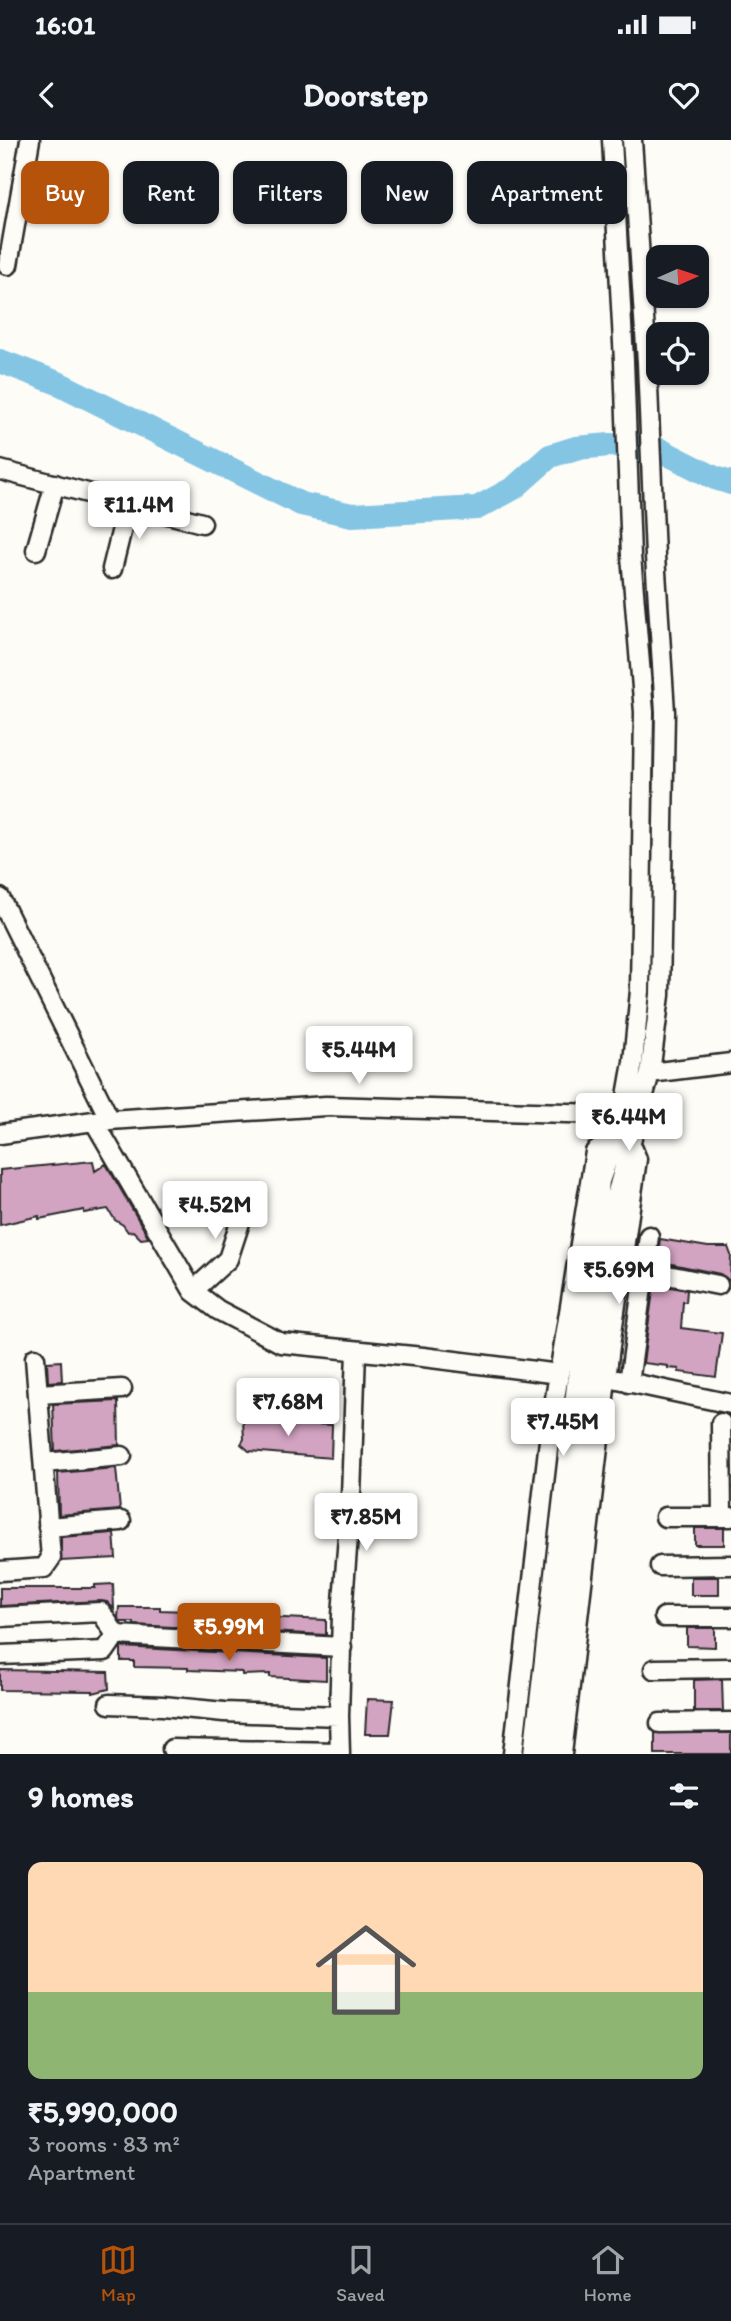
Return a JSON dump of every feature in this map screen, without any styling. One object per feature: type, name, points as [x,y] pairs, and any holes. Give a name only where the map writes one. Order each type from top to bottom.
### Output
[{"type":"street","points":[[8,265],[30,140]]},
{"type":"street","points":[[612,140],[631,556],[644,712],[640,991],[631,1114]]},
{"type":"street","points":[[533,1754],[600,1181],[622,1141],[650,1073],[660,995],[665,712],[647,362],[632,140]]},
{"type":"street","points":[[0,470],[202,523]]},
{"type":"street","points":[[36,550],[55,484]]},
{"type":"street","points":[[112,569],[128,504]]},
{"type":"street","points":[[0,898],[102,1121],[192,1291],[218,1310],[281,1343],[559,1374]]},
{"type":"street","points":[[650,1073],[731,1063]]},
{"type":"street","points":[[0,1134],[102,1121],[326,1106],[631,1114]]},
{"type":"street","points":[[547,1754],[613,1206],[623,1169],[622,1141]]},
{"type":"street","points":[[562,1754],[607,1377],[637,1158],[622,1141]]},
{"type":"street","points":[[513,1754],[551,1423],[595,1152],[622,1141]]},
{"type":"street","points":[[192,1291],[228,1259],[248,1198]]},
{"type":"street","points":[[629,1382],[649,1236]]},
{"type":"street","points":[[621,1266],[718,1285]]},
{"type":"street","points":[[172,1749],[340,1753],[342,1615],[351,1496],[356,1351]]},
{"type":"street","points":[[0,1571],[44,1568],[51,1558],[35,1358]]},
{"type":"street","points":[[607,1377],[731,1404]]},
{"type":"street","points":[[38,1394],[122,1389]]},
{"type":"street","points":[[665,1517],[727,1517],[721,1423]]},
{"type":"street","points":[[44,1464],[122,1456]]},
{"type":"street","points":[[48,1527],[121,1521]]},
{"type":"street","points":[[660,1566],[731,1565]]},
{"type":"street","points":[[0,1617],[101,1612],[116,1635]]},
{"type":"street","points":[[664,1617],[731,1617]]},
{"type":"street","points":[[116,1635],[342,1647]]},
{"type":"street","points":[[0,1655],[105,1651],[116,1635]]},
{"type":"street","points":[[653,1669],[731,1668]]},
{"type":"street","points":[[109,1704],[339,1716]]},
{"type":"street","points":[[660,1723],[731,1721]]},
{"type":"building","points":[[93,1161],[95,1171],[106,1164],[149,1238],[141,1239],[133,1231],[128,1232],[108,1209],[84,1213],[84,1210],[39,1219],[39,1216],[0,1225],[0,1170]]},
{"type":"building","points":[[660,1239],[708,1247],[728,1247],[731,1255],[730,1281],[720,1274],[657,1261]]},
{"type":"building","points":[[654,1284],[687,1290],[681,1328],[722,1333],[716,1377],[643,1363]]},
{"type":"building","points":[[61,1361],[62,1381],[48,1382],[47,1362]]},
{"type":"building","points":[[118,1401],[119,1445],[55,1451],[53,1404]]},
{"type":"building","points":[[243,1420],[332,1425],[331,1458],[249,1451],[241,1444],[244,1439]]},
{"type":"building","points":[[116,1468],[120,1510],[59,1515],[58,1473]]},
{"type":"building","points":[[695,1528],[724,1528],[724,1545],[695,1545]]},
{"type":"building","points":[[114,1533],[116,1558],[61,1561],[61,1537]]},
{"type":"building","points":[[691,1577],[719,1577],[719,1595],[691,1595]]},
{"type":"building","points":[[113,1584],[114,1609],[107,1602],[100,1601],[0,1606],[0,1588],[95,1588],[95,1585]]},
{"type":"building","points":[[119,1607],[160,1607],[160,1610],[326,1620],[326,1635],[134,1625],[134,1622],[121,1622],[118,1618]]},
{"type":"building","points":[[687,1628],[715,1628],[715,1647],[687,1646]]},
{"type":"building","points":[[121,1647],[326,1658],[326,1680],[270,1677],[270,1674],[242,1675],[242,1672],[188,1668],[134,1667],[134,1661],[121,1661]]},
{"type":"building","points":[[0,1670],[108,1672],[109,1689],[93,1693],[0,1690]]},
{"type":"building","points":[[722,1679],[723,1711],[694,1711],[694,1680]]},
{"type":"building","points":[[367,1699],[394,1700],[390,1734],[365,1734]]},
{"type":"building","points":[[655,1733],[731,1733],[731,1754],[655,1754]]},
{"type":"waterway","points":[[0,361],[58,383],[301,504],[352,515],[477,508],[514,488],[550,456],[576,448],[610,445],[660,450],[715,478],[731,483]]}]
